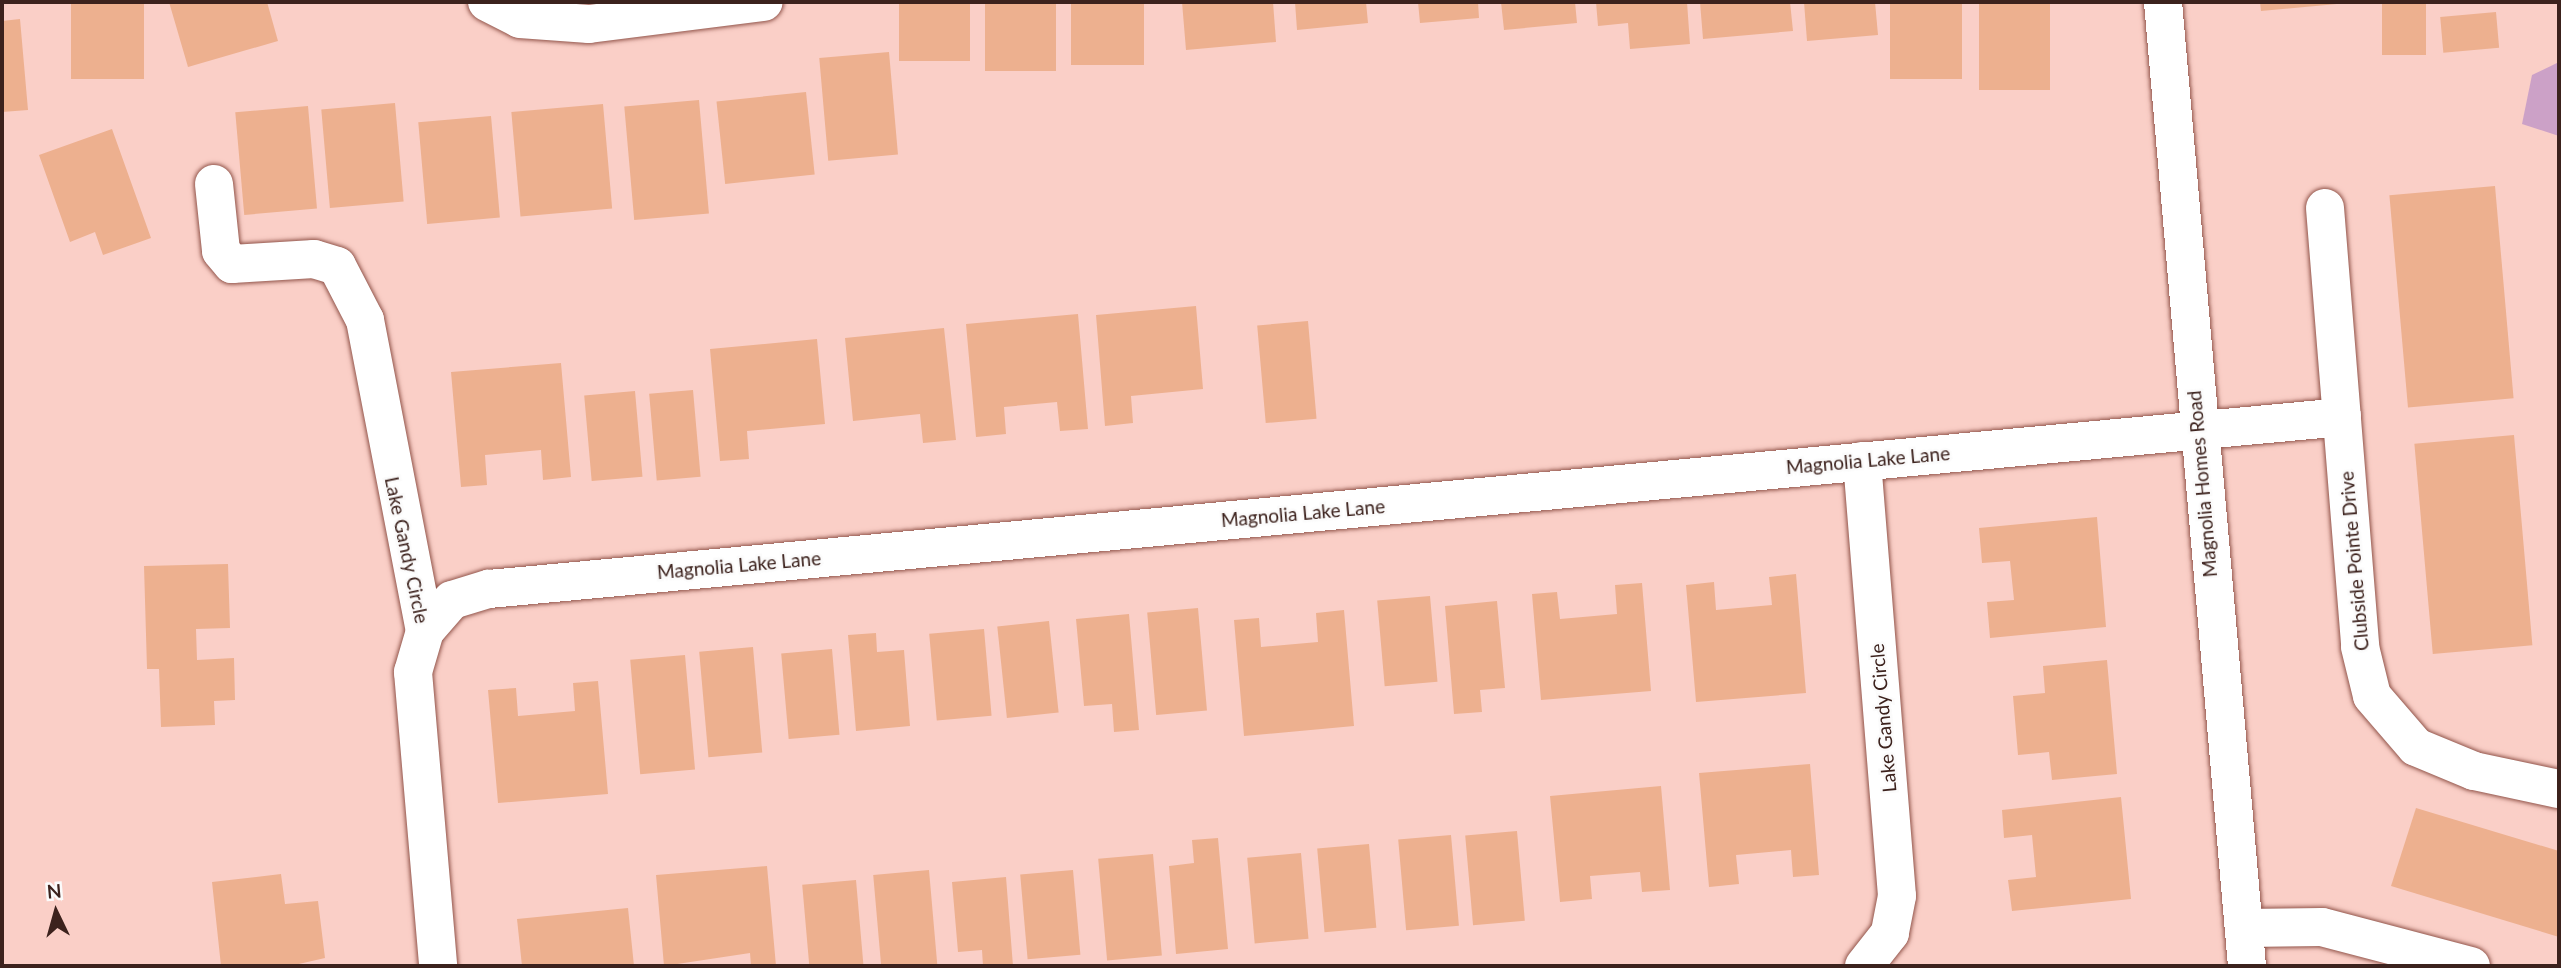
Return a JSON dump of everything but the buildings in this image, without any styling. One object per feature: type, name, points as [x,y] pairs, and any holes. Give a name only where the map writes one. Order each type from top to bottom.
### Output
[{"type":"street","points":[[487,2],[520,19],[589,24],[764,2]]},
{"type":"street","name":"Magnolia Homes Road","points":[[2163,2],[2197,430],[2247,966]]},
{"type":"street","name":"Lake Gandy Circle","points":[[215,184],[221,251],[232,264],[314,259],[337,267],[365,320],[425,631],[413,672],[438,966]]},
{"type":"street","name":"Clubside Pointe Drive","points":[[2325,208],[2360,647],[2372,696],[2416,747],[2474,771],[2559,789]]},
{"type":"street","name":"Magnolia Lake Lane","points":[[425,631],[452,600],[489,589],[2342,417]]},
{"type":"street","name":"Lake Gandy Circle","points":[[1862,461],[1897,896],[1890,933],[1864,966]]},
{"type":"street","points":[[2244,928],[2322,927],[2385,953],[2471,966]]},
{"type":"shaded area","points":[[2559,62],[2559,136],[2522,124],[2532,75]]}]
